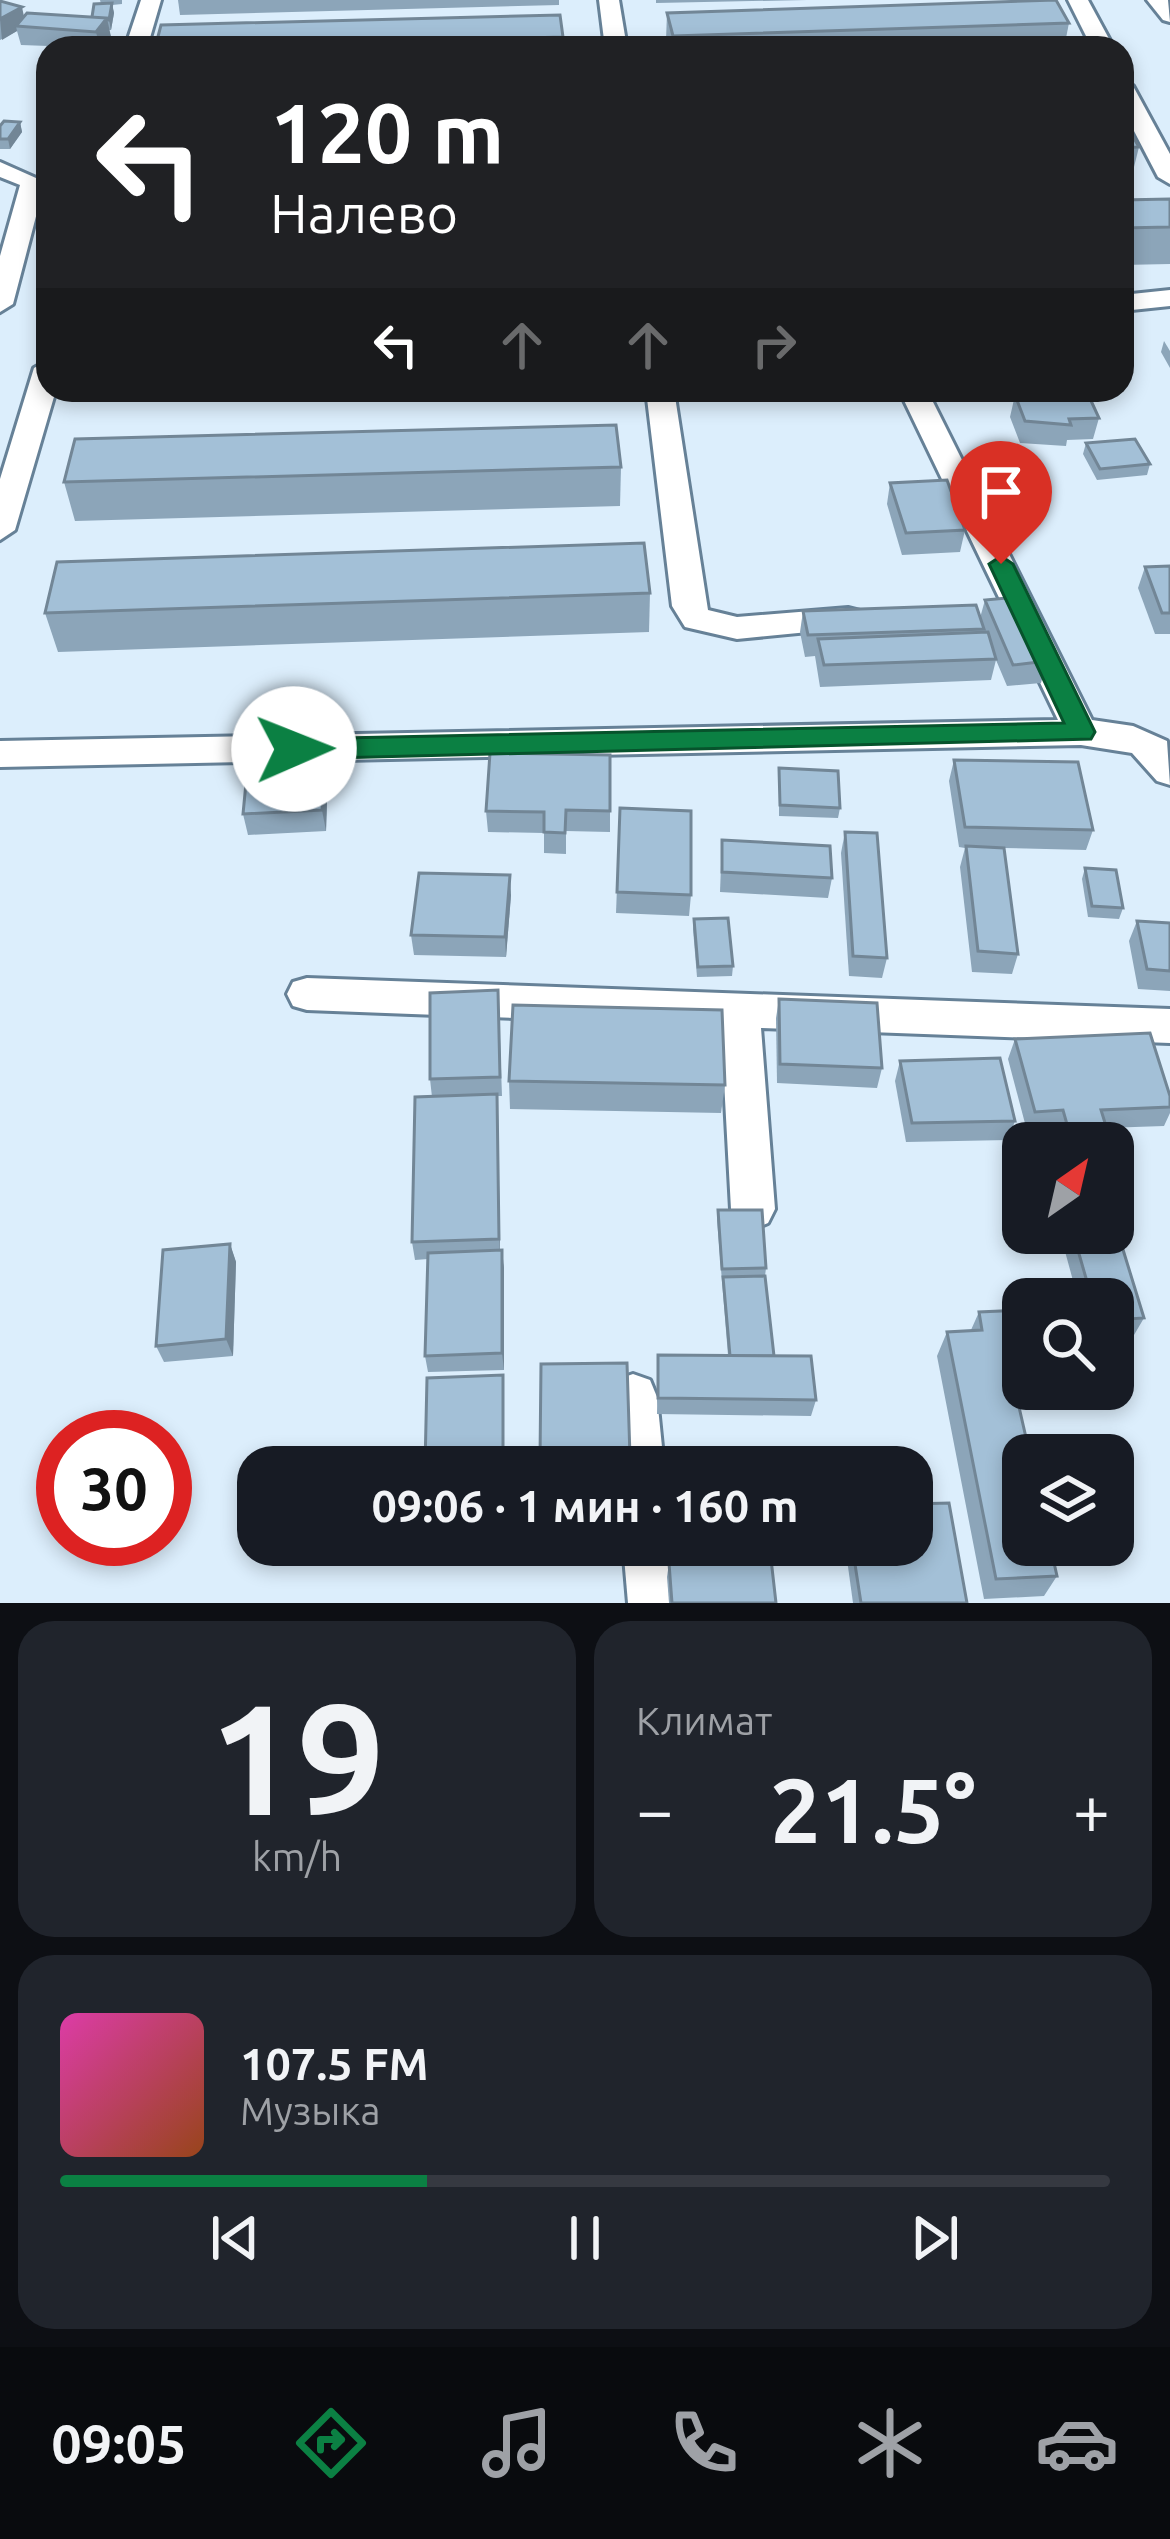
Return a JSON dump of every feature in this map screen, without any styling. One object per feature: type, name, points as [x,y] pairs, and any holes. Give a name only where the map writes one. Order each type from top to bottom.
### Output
[{"type":"street","points":[[140,36],[151,0]]},
{"type":"street","points":[[609,0],[614,36]]},
{"type":"street","points":[[1078,0],[1096,36]]},
{"type":"street","points":[[1157,0],[1170,16]]},
{"type":"street","points":[[1134,109],[1170,177]]},
{"type":"street","points":[[0,169],[33,182],[0,304]]},
{"type":"street","points":[[1134,302],[1170,298]]},
{"type":"street","points":[[0,530],[38,402]]},
{"type":"street","points":[[662,402],[688,606],[697,619],[737,628],[880,616]]},
{"type":"street","points":[[919,402],[1082,732]]},
{"type":"street","points":[[975,609],[1022,605]]},
{"type":"street","points":[[0,754],[1082,732],[1124,734],[1148,745],[1170,772]]},
{"type":"street","points":[[307,994],[1170,1026]]},
{"type":"street","points":[[740,1010],[753,1209]]},
{"type":"street","points":[[633,1397],[638,1446]]},
{"type":"street","points":[[650,1566],[653,1603]]},
{"type":"building","points":[[1056,0],[1069,23],[673,36],[667,13]]},
{"type":"building","points":[[0,1],[22,7],[0,19]]},
{"type":"building","points":[[112,3],[109,20],[92,17],[94,4]]},
{"type":"building","points":[[27,13],[107,18],[96,32],[16,26]]},
{"type":"building","points":[[560,15],[563,36],[158,36],[161,25]]},
{"type":"building","points":[[4,121],[20,122],[8,139],[0,139],[0,126]]},
{"type":"building","points":[[1170,199],[1170,227],[1134,228],[1134,200]]},
{"type":"building","points":[[1018,402],[1092,402],[1099,418],[1069,419],[1071,425],[1025,421]]},
{"type":"building","points":[[616,425],[621,467],[64,482],[75,439]]},
{"type":"building","points":[[1135,439],[1150,464],[1100,469],[1086,443]]},
{"type":"building","points":[[947,480],[965,530],[906,533],[890,483]]},
{"type":"building","points":[[644,543],[650,593],[45,613],[57,562]]},
{"type":"building","points":[[1170,566],[1170,613],[1162,613],[1145,567]]},
{"type":"building","points":[[1018,597],[1047,661],[1013,665],[985,600]]},
{"type":"building","points":[[976,605],[984,629],[808,635],[803,611]]},
{"type":"building","points":[[988,632],[996,659],[824,665],[818,639]]},
{"type":"building","points":[[490,753],[610,755],[610,811],[566,810],[565,833],[544,832],[544,812],[486,811]]},
{"type":"building","points":[[954,760],[1078,762],[1093,830],[965,827]]},
{"type":"building","points":[[779,768],[838,771],[840,808],[780,805]]},
{"type":"building","points":[[324,780],[322,810],[243,814],[246,783]]},
{"type":"building","points":[[620,808],[691,811],[691,895],[617,892]]},
{"type":"building","points":[[845,832],[877,833],[887,958],[853,956]]},
{"type":"building","points":[[722,840],[830,846],[832,878],[722,872]]},
{"type":"building","points":[[966,846],[1004,848],[1018,954],[978,951]]},
{"type":"building","points":[[1085,868],[1116,870],[1123,908],[1092,906]]},
{"type":"building","points":[[419,873],[510,875],[505,937],[411,935]]},
{"type":"building","points":[[728,918],[733,966],[698,967],[694,919]]},
{"type":"building","points":[[1137,921],[1170,923],[1170,971],[1147,969]]},
{"type":"building","points":[[498,990],[500,1077],[430,1079],[430,993]]},
{"type":"building","points":[[779,999],[877,1003],[882,1068],[780,1064]]},
{"type":"building","points":[[513,1005],[722,1010],[725,1085],[509,1081]]},
{"type":"building","points":[[1150,1033],[1170,1107],[1101,1110],[1105,1122],[1066,1122],[1063,1110],[1035,1112],[1015,1039]]},
{"type":"building","points":[[1000,1058],[1015,1121],[912,1123],[900,1061]]},
{"type":"building","points":[[497,1094],[499,1239],[412,1242],[415,1097]]},
{"type":"building","points":[[718,1210],[762,1210],[766,1268],[722,1269]]},
{"type":"building","points":[[230,1244],[226,1339],[156,1346],[163,1250]]},
{"type":"building","points":[[502,1250],[502,1353],[425,1356],[428,1253]]},
{"type":"building","points":[[1079,1254],[1124,1254],[1132,1278],[1086,1278]]},
{"type":"building","points":[[765,1276],[774,1356],[730,1356],[723,1277]]},
{"type":"building","points":[[1134,1285],[1144,1318],[1134,1319]]},
{"type":"building","points":[[1002,1311],[1002,1410],[1020,1410],[1025,1434],[1002,1434],[1002,1566],[1055,1566],[1057,1576],[996,1579],[947,1332],[982,1330],[979,1312]]},
{"type":"building","points":[[658,1355],[811,1356],[816,1400],[658,1398]]},
{"type":"building","points":[[627,1363],[630,1446],[540,1446],[541,1364]]},
{"type":"building","points":[[503,1375],[503,1446],[425,1446],[427,1378]]},
{"type":"building","points":[[933,1503],[949,1503],[967,1603],[861,1603],[855,1566],[933,1566]]},
{"type":"building","points":[[669,1566],[772,1566],[776,1603],[672,1603]]},
{"type":"route","points":[[294,749],[1082,732],[1001,564]]}]
